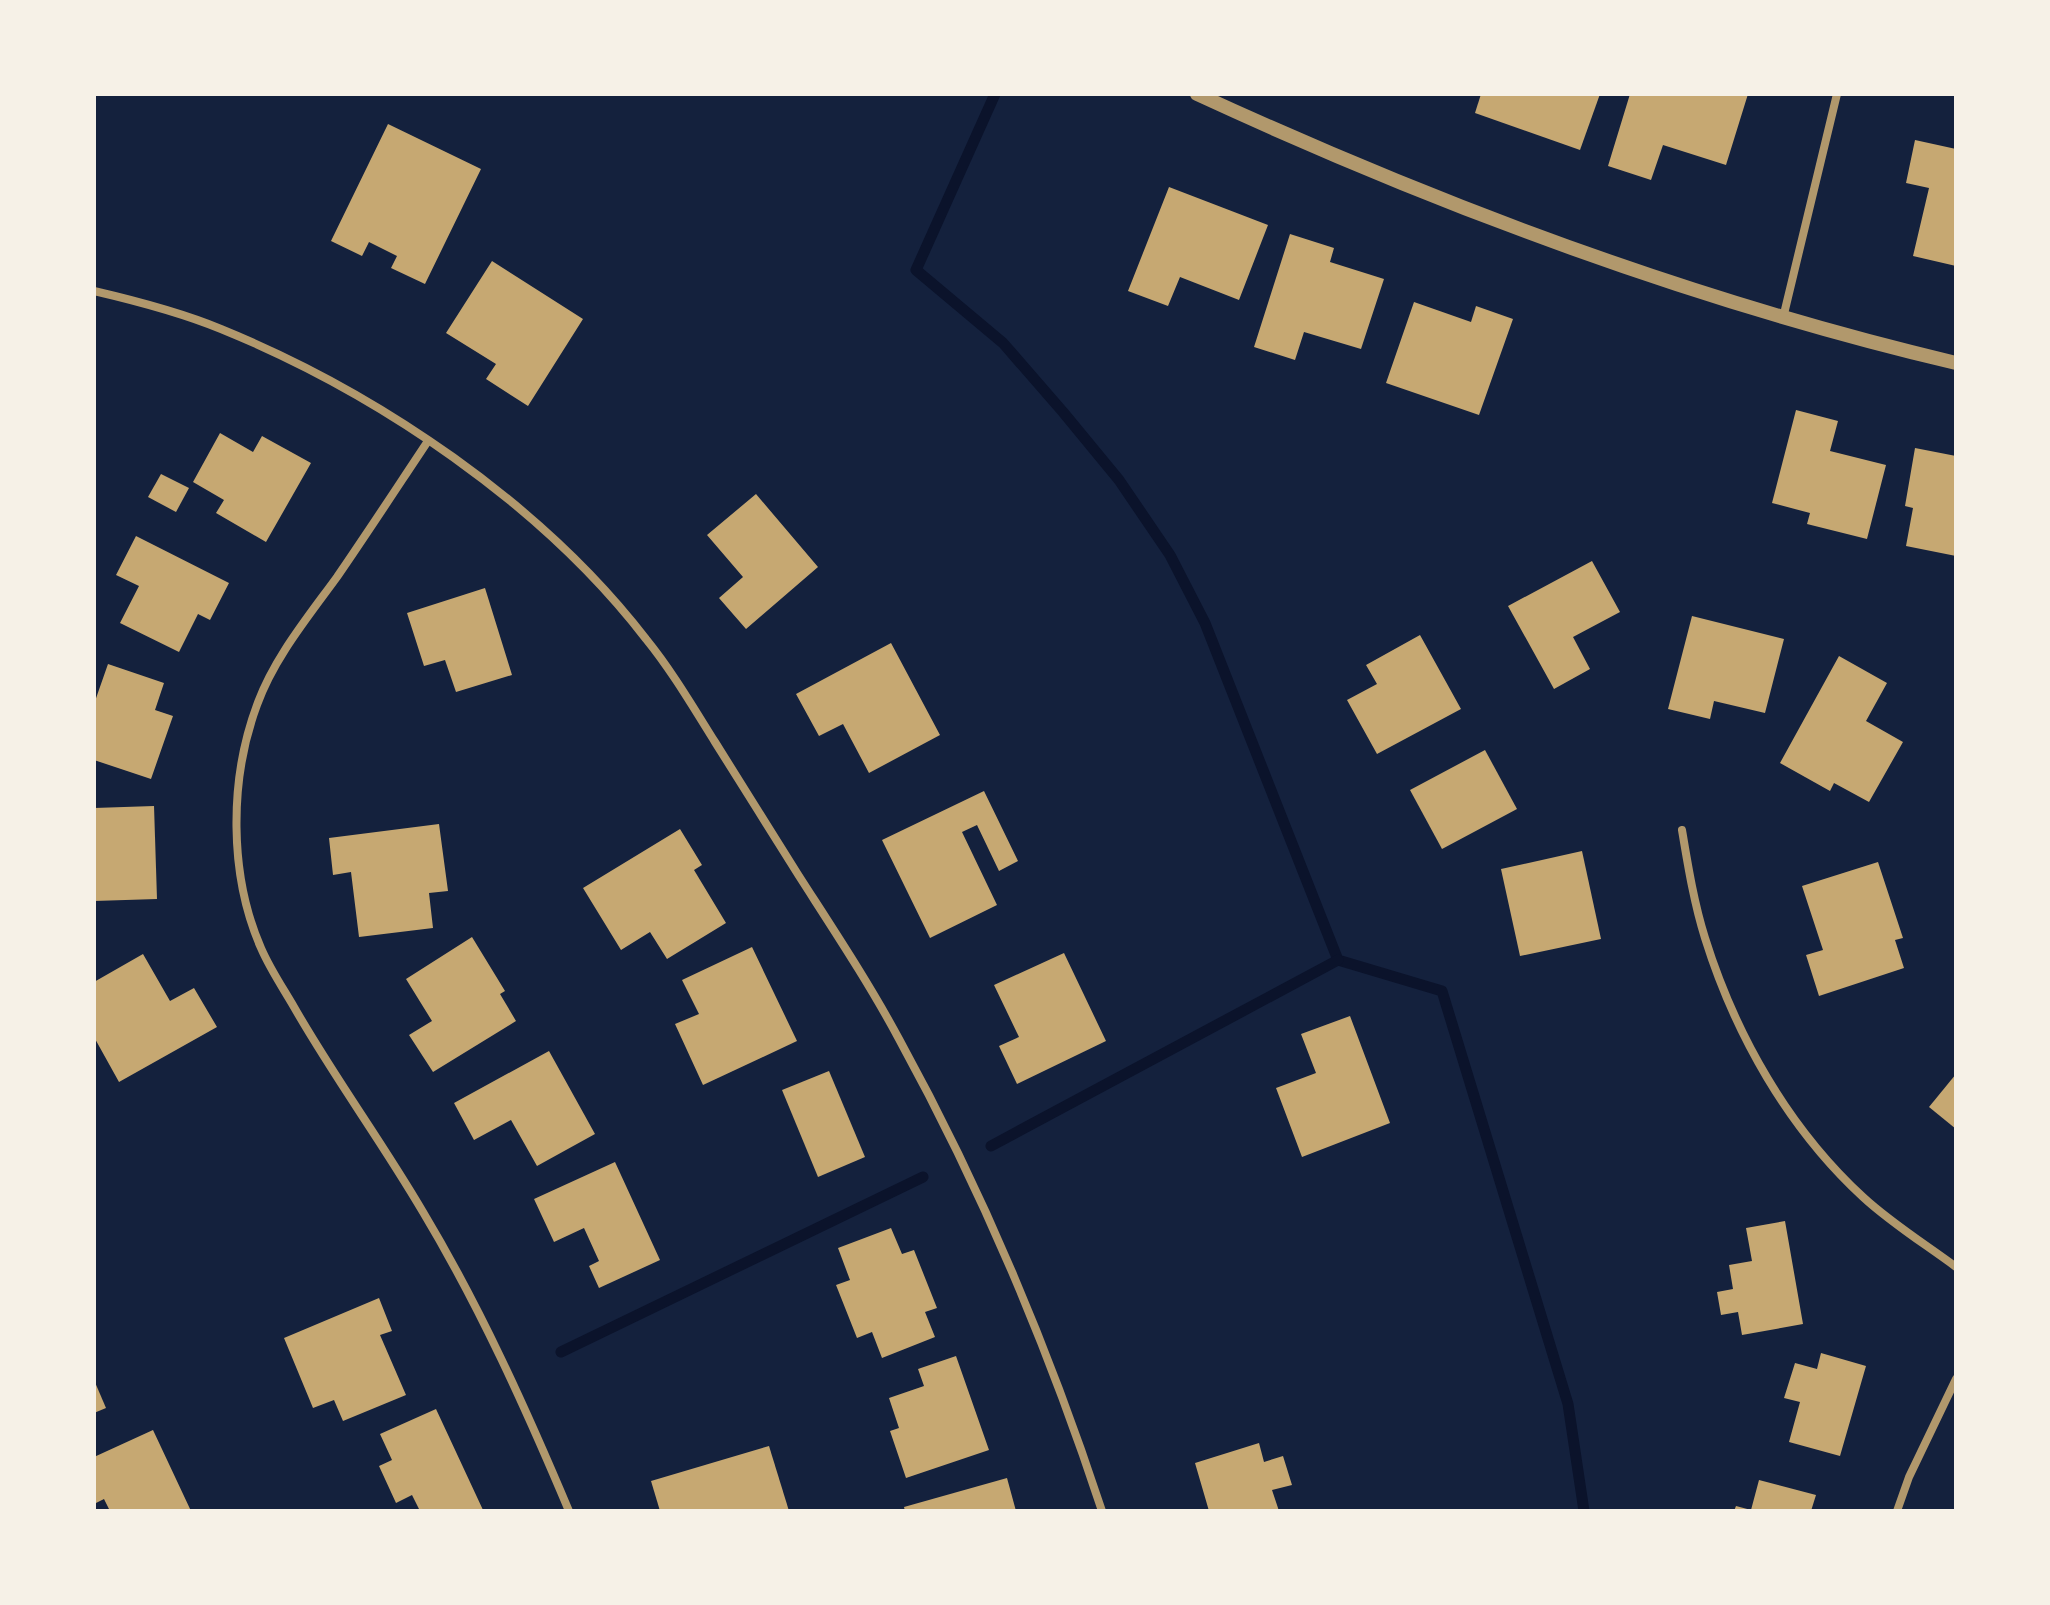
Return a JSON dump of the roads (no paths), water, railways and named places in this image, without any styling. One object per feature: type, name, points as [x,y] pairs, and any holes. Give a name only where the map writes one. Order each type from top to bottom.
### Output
[{"type":"street","points":[[1197,94],[1376,174],[1576,252],[1783,318],[1956,363]]},
{"type":"street","points":[[1783,318],[1837,94]]},
{"type":"street","points":[[94,291],[135,300],[249,341],[367,402],[481,478],[521,510],[590,573],[646,638],[682,689],[818,904],[898,1037],[985,1209],[1045,1349],[1102,1511]]},
{"type":"street","points":[[428,441],[280,657],[258,702],[250,726],[239,789],[238,836],[243,890],[261,950],[317,1046],[424,1212],[465,1286],[502,1358],[569,1511]]},
{"type":"street","points":[[1682,830],[1704,936],[1742,1030],[1768,1079],[1798,1123],[1864,1198],[1956,1267]]},
{"type":"street","points":[[1897,1511],[1916,1462],[1956,1379]]},
{"type":"waterway","points":[[995,94],[916,270],[1003,343],[1119,480],[1170,555],[1205,623],[1338,960],[1442,991],[1568,1404],[1584,1511]]},
{"type":"waterway","points":[[991,1146],[1338,960]]},
{"type":"waterway","points":[[561,1352],[923,1177]]}]
